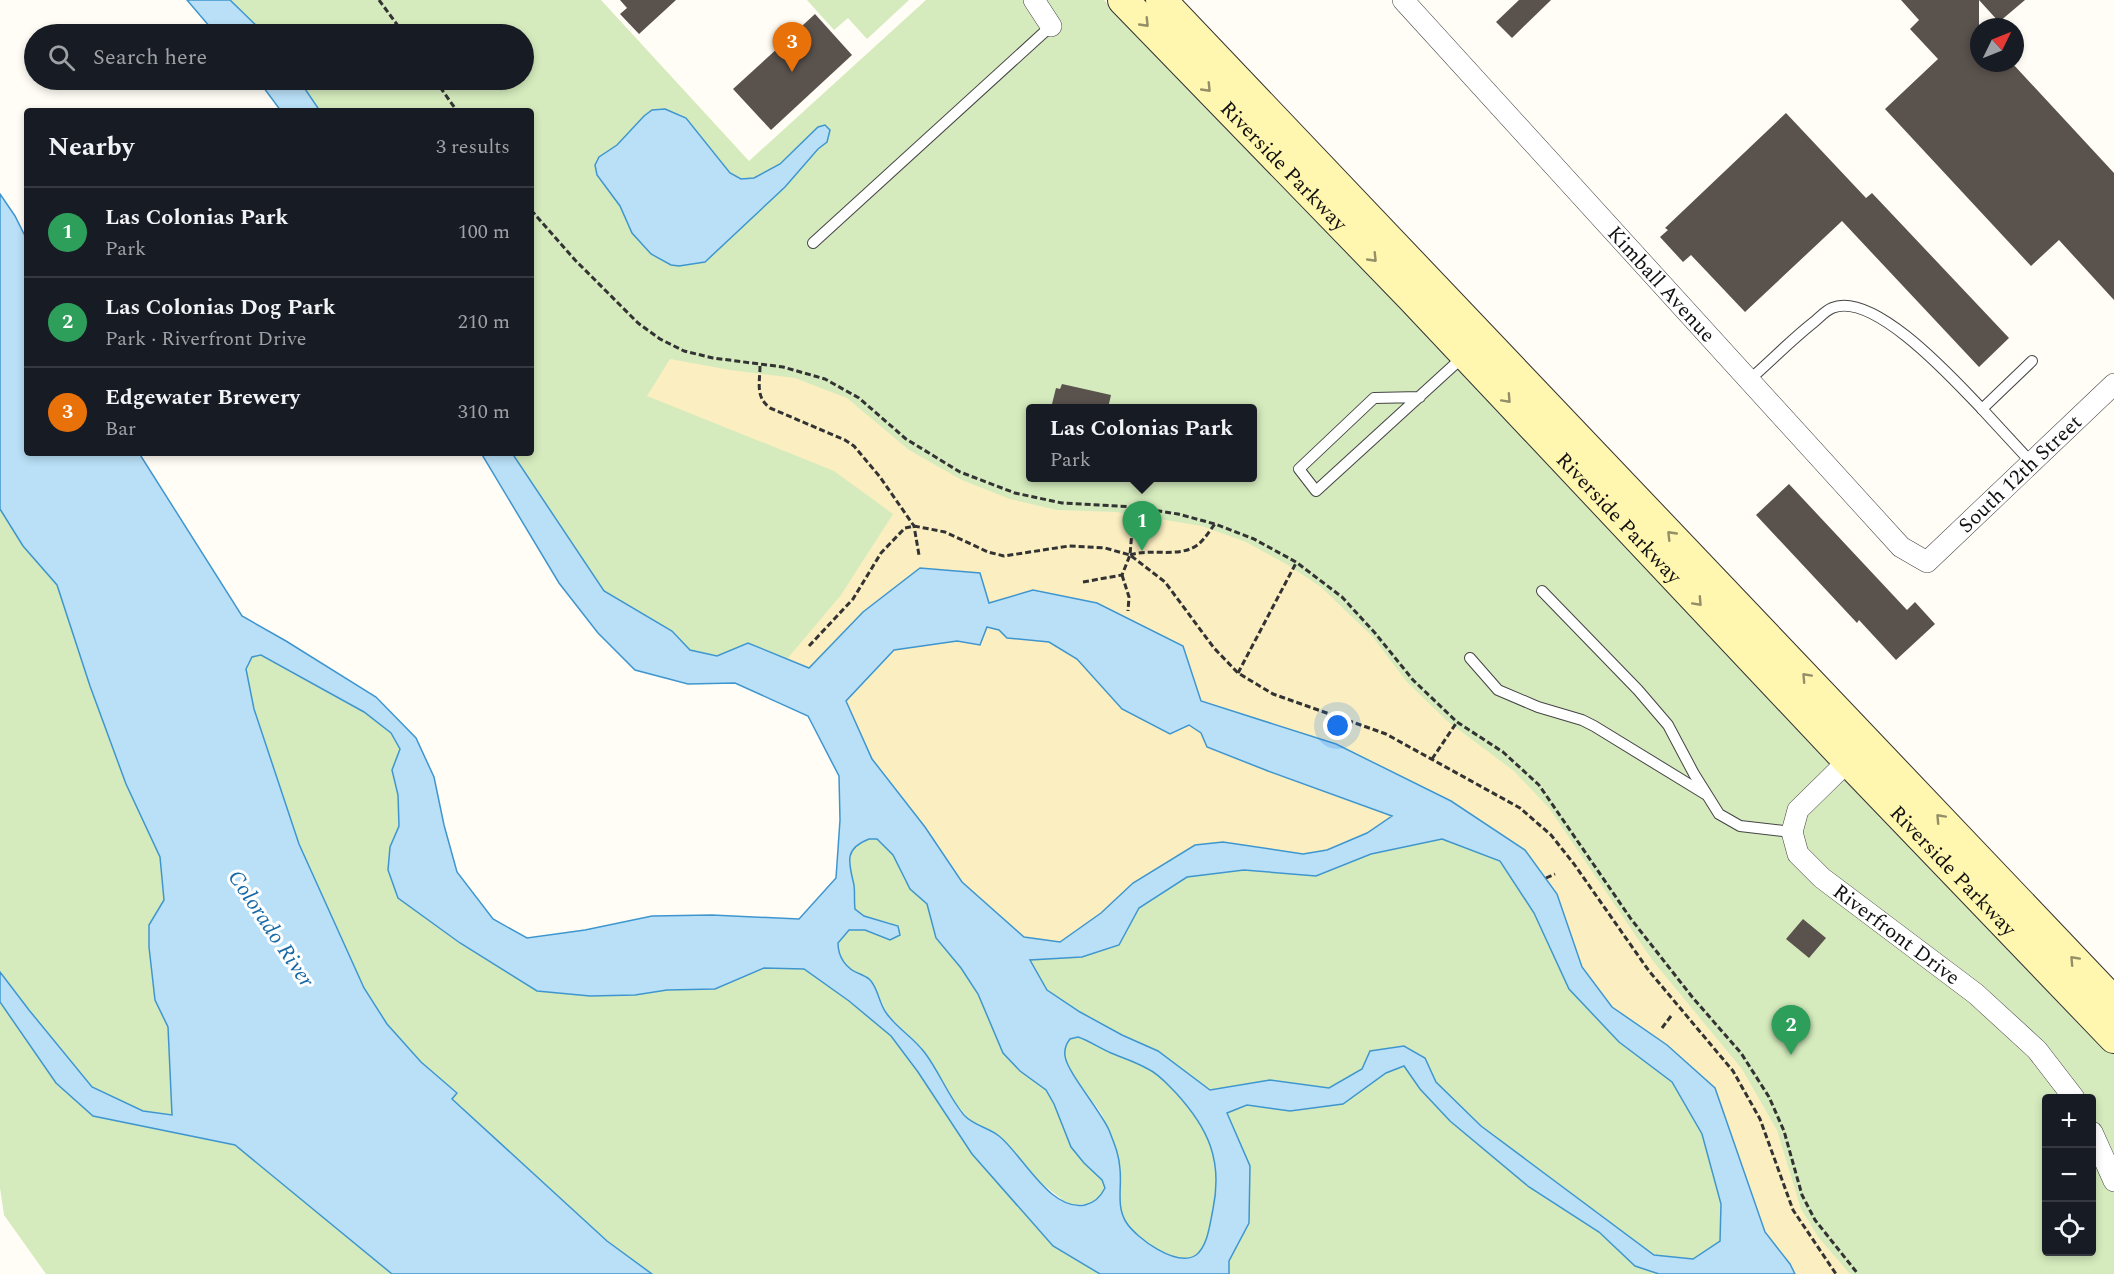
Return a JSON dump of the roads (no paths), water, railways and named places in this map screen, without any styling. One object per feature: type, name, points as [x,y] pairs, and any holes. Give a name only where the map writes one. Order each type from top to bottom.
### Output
[{"type":"main road","name":"Riverside Parkway","points":[[1123,0],[1465,354],[1848,761],[2114,1038]]},
{"type":"main road","name":"Riverside Parkway","points":[[1161,0],[2114,1002]]},
{"type":"street","points":[[1034,0],[1051,26]]},
{"type":"street","name":"Kimball Avenue","points":[[1403,0],[1901,547],[1926,562]]},
{"type":"street","name":"South 12th Street","points":[[1926,562],[2114,384]]},
{"type":"street","points":[[1792,832],[1798,810],[1848,761]]},
{"type":"street","name":"Riverfront Drive","points":[[1792,832],[1798,854],[1822,878],[1976,994],[2037,1050],[2071,1094]]},
{"type":"street","points":[[2096,1143],[2114,1181]]},
{"type":"lane","points":[[813,243],[1051,26]]},
{"type":"lane","points":[[1749,380],[1828,310],[1848,305],[1879,319],[1932,357],[2031,462]]},
{"type":"lane","points":[[1420,397],[1374,398],[1299,468],[1316,491],[1420,397],[1465,354]]},
{"type":"lane","points":[[1982,409],[2032,361]]},
{"type":"lane","points":[[1542,591],[1638,690],[1668,725],[1694,774],[1719,814],[1740,826],[1792,832]]},
{"type":"lane","points":[[1470,658],[1498,690],[1594,726],[1708,796]]},
{"type":"water","points":[[187,0],[230,0],[255,24],[207,24]]},
{"type":"water","points":[[265,90],[306,90],[318,108],[279,108]]},
{"type":"water","points":[[665,109],[686,118],[730,173],[741,179],[754,178],[780,164],[818,127],[825,125],[830,130],[827,142],[818,149],[785,187],[705,262],[671,265],[651,254],[632,233],[620,206],[597,175],[595,165],[599,157],[617,145],[644,116],[652,110]]},
{"type":"water","name":"Colorado River","points":[[0,194],[24,234],[24,456],[141,456],[242,616],[376,697],[416,738],[434,777],[457,872],[493,919],[527,938],[585,930],[652,916],[712,915],[799,919],[836,878],[840,820],[839,776],[808,716],[735,683],[688,684],[635,670],[598,633],[559,583],[483,456],[514,456],[604,591],[672,631],[690,650],[717,656],[748,643],[809,668],[863,612],[920,568],[980,573],[989,603],[1033,590],[1097,603],[1183,646],[1201,701],[1336,744],[1451,801],[1525,850],[1557,894],[1582,967],[1612,1007],[1667,1045],[1715,1088],[1765,1232],[1795,1274],[1659,1274],[1635,1266],[1599,1232],[1529,1187],[1450,1121],[1420,1089],[1404,1066],[1386,1073],[1343,1104],[1290,1111],[1247,1105],[1227,1113],[1250,1166],[1249,1223],[1229,1261],[1229,1274],[1100,1274],[1053,1246],[972,1154],[918,1072],[891,1036],[849,1001],[804,969],[764,968],[715,989],[590,996],[537,991],[460,943],[398,898],[388,870],[390,847],[399,826],[398,795],[392,770],[400,749],[391,733],[364,712],[261,655],[252,657],[246,669],[254,709],[299,844],[364,988],[387,1024],[421,1062],[457,1093],[452,1099],[607,1241],[652,1274],[392,1274],[235,1145],[93,1116],[56,1083],[0,1002],[0,972],[92,1087],[143,1111],[172,1115],[168,1027],[155,1000],[149,947],[149,925],[164,900],[160,857],[126,784],[90,686],[57,585],[23,546],[0,509]],"holes":[[[987,627],[999,630],[1007,638],[1049,642],[1077,659],[1122,709],[1170,734],[1189,725],[1201,733],[1207,747],[1392,816],[1367,833],[1327,850],[1303,854],[1223,842],[1195,845],[1133,883],[1101,913],[1060,942],[1024,937],[962,882],[925,827],[872,759],[846,701],[894,650],[957,641],[980,645]],[[869,839],[877,839],[893,855],[910,889],[927,904],[936,938],[961,968],[978,994],[1003,1053],[1020,1071],[1046,1090],[1071,1147],[1102,1180],[1105,1188],[1094,1201],[1085,1205],[1072,1205],[1060,1200],[1048,1191],[999,1136],[972,1122],[964,1115],[925,1053],[887,1014],[871,981],[855,972],[844,962],[839,953],[838,943],[849,930],[865,930],[890,940],[900,935],[898,926],[864,916],[855,909],[850,858],[855,847]],[[1442,839],[1500,861],[1534,913],[1569,989],[1619,1042],[1672,1082],[1702,1134],[1721,1204],[1720,1241],[1693,1259],[1654,1255],[1481,1126],[1436,1082],[1425,1058],[1404,1046],[1370,1051],[1362,1069],[1329,1088],[1270,1080],[1210,1090],[1158,1051],[1080,1012],[1047,990],[1030,960],[1082,957],[1119,945],[1139,908],[1187,877],[1244,870],[1316,876],[1371,854]],[[1078,1037],[1156,1074],[1197,1119],[1214,1160],[1216,1191],[1208,1234],[1196,1255],[1178,1258],[1168,1254],[1138,1236],[1126,1222],[1121,1210],[1120,1169],[1116,1149],[1105,1122],[1077,1081],[1065,1056],[1066,1045],[1070,1039]]]},
{"type":"place","name":"Edgewater Brewery","points":[[792,72]]},
{"type":"place","name":"Las Colonias Park","points":[[1142,551]]},
{"type":"place","name":"Las Colonias Dog Park","points":[[1791,1055]]}]
